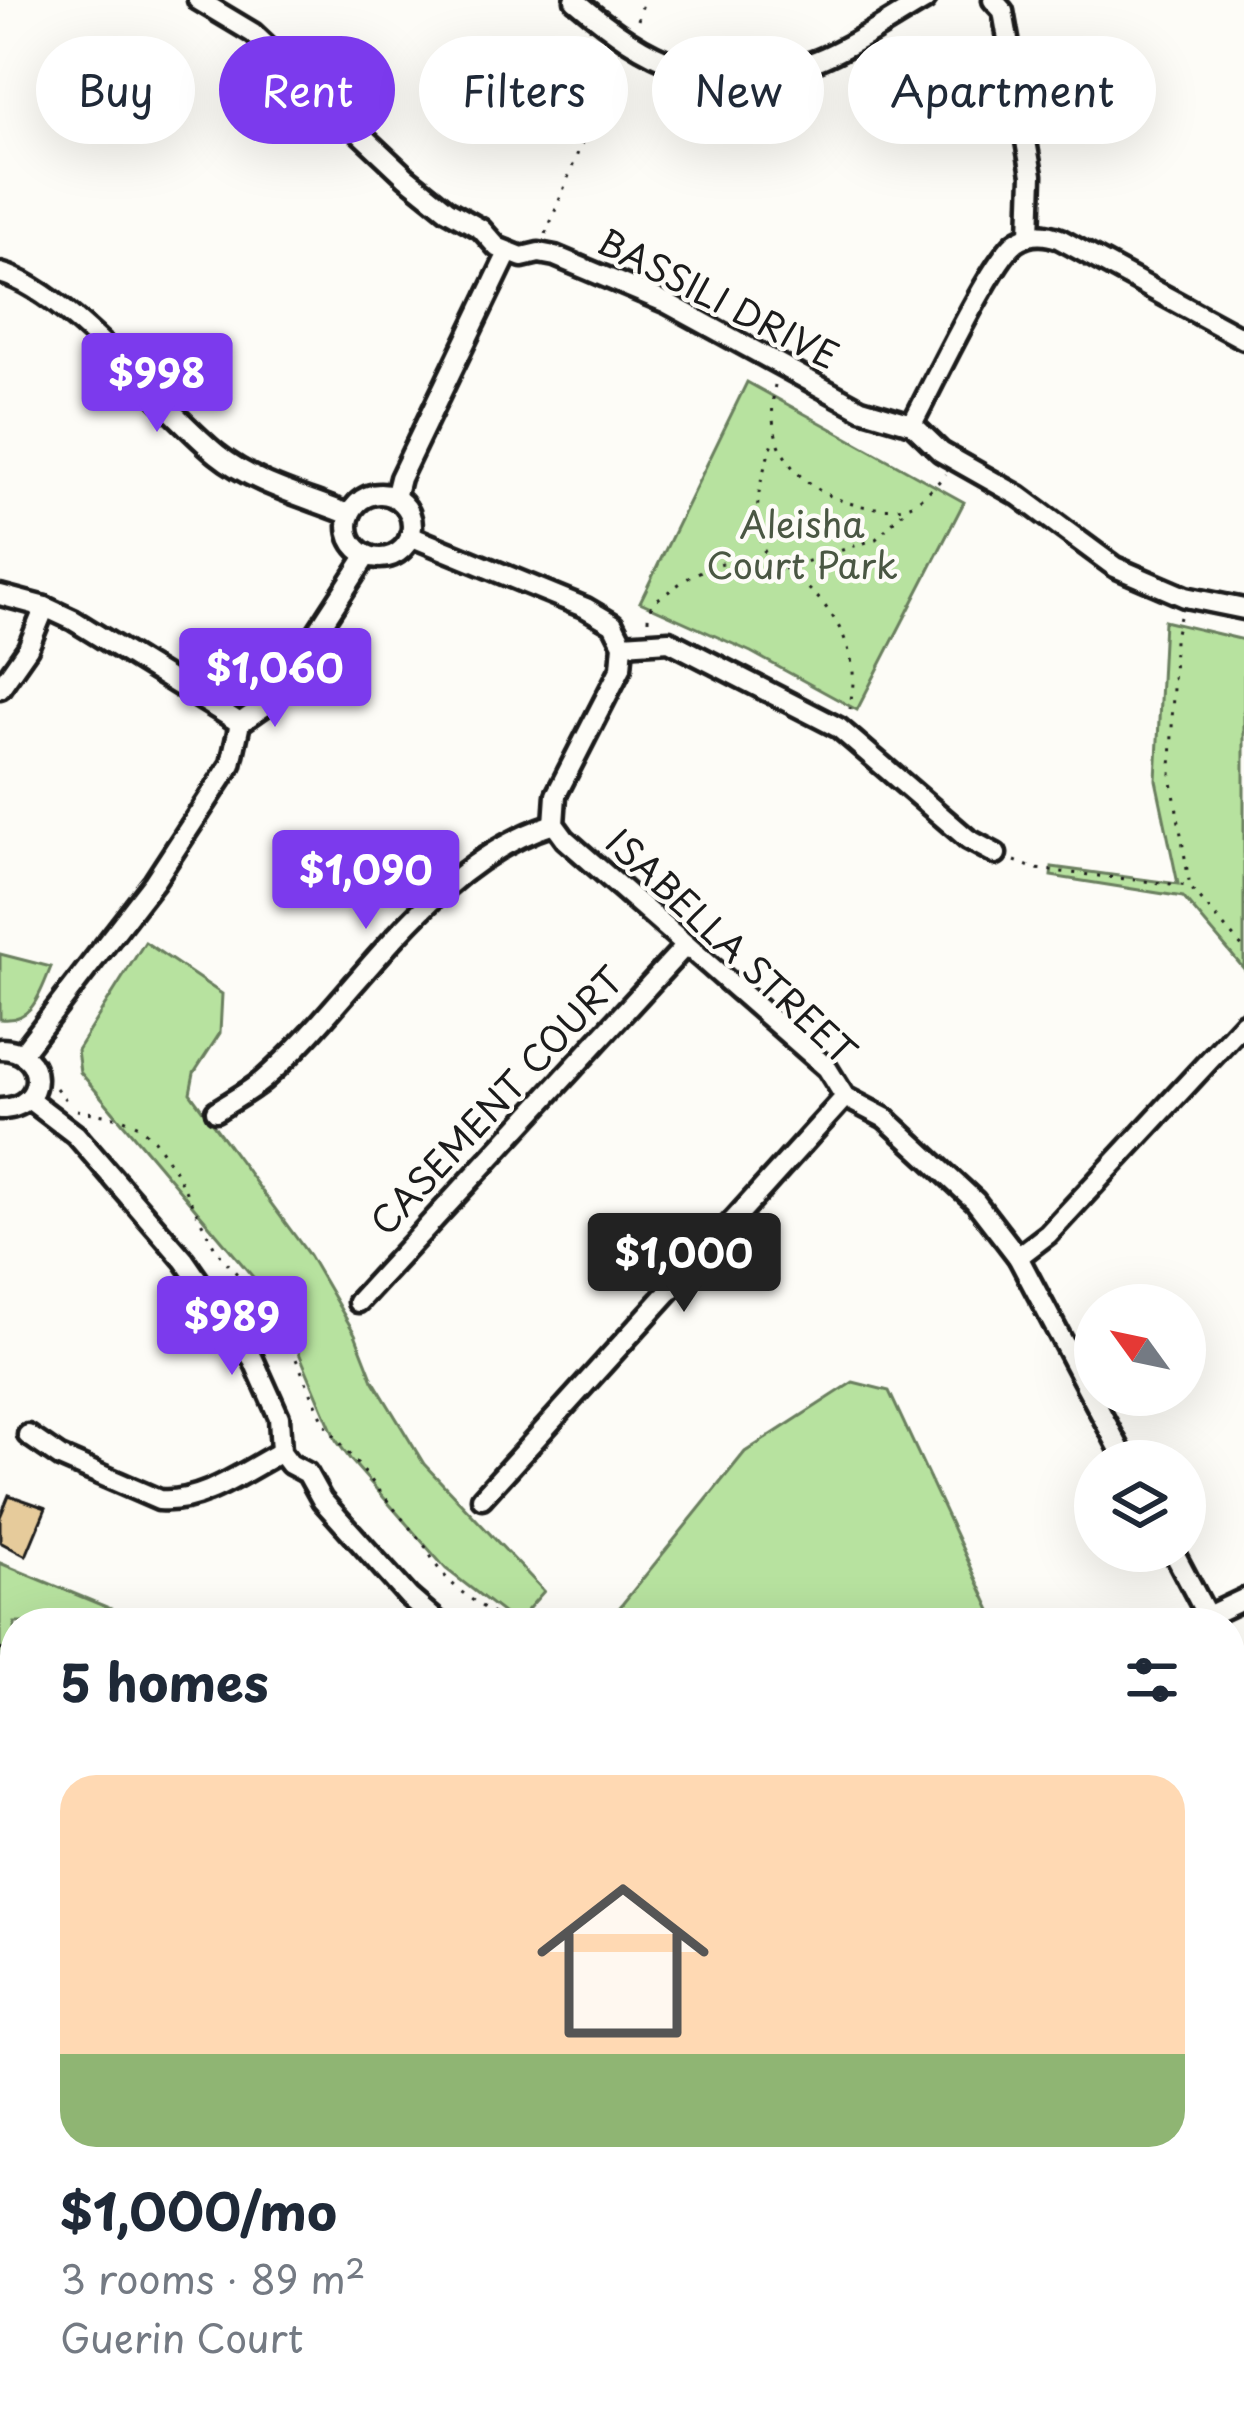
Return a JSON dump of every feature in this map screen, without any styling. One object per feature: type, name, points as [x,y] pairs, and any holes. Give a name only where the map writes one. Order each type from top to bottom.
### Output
[{"type":"street","points":[[198,0],[253,33],[406,177],[447,210],[481,229],[508,254],[400,478],[395,498]]},
{"type":"street","points":[[575,0],[617,36]]},
{"type":"street","points":[[628,43],[684,70],[736,75],[806,64],[925,0]]},
{"type":"street","points":[[993,0],[1003,11],[1022,105],[1032,176],[1030,236]]},
{"type":"street","points":[[912,424],[1004,255],[1017,241],[1030,236],[1046,233],[1060,239],[1244,339]]},
{"type":"street","name":"BASSILI DRIVE","points":[[508,254],[539,253],[667,303],[861,409],[912,424],[953,460],[1019,496],[1115,567],[1185,597],[1244,609]]},
{"type":"street","points":[[0,273],[33,286],[65,312],[234,466],[350,515]]},
{"type":"street","points":[[370,496],[395,498],[410,514],[410,536],[397,553],[377,558],[367,555],[349,534],[350,515],[370,496]]},
{"type":"street","points":[[410,536],[586,608],[613,624],[623,644],[669,641],[839,728],[968,839],[996,854]]},
{"type":"street","points":[[22,1053],[167,862],[231,764],[240,723],[273,700],[367,555]]},
{"type":"street","points":[[0,595],[73,620],[240,723]]},
{"type":"street","points":[[0,688],[28,648],[45,607]]},
{"type":"street","name":"ISABELLA STREET","points":[[623,644],[622,668],[556,795],[554,824],[565,839],[826,1068],[845,1097],[885,1118],[975,1201],[1018,1257],[1115,1440]]},
{"type":"street","points":[[215,1111],[261,1082],[449,883],[513,837],[554,824]]},
{"type":"street","name":"CASEMENT COURT","points":[[358,1302],[686,945]]},
{"type":"street","points":[[1018,1257],[1048,1234],[1244,1023]]},
{"type":"street","points":[[0,1048],[22,1053],[35,1070],[36,1080],[29,1099],[13,1109],[0,1109]]},
{"type":"street","points":[[482,1498],[845,1097]]},
{"type":"street","points":[[29,1099],[76,1135],[184,1260],[253,1359],[279,1417],[281,1452],[290,1464],[307,1473],[322,1500],[422,1608]]},
{"type":"street","points":[[28,1435],[60,1457],[159,1500],[175,1502],[281,1452]]},
{"type":"street","points":[[1184,1572],[1203,1608]]},
{"type":"path","points":[[539,253],[581,144]]},
{"type":"path","points":[[772,565],[761,550],[758,507],[774,439],[775,382],[784,368]]},
{"type":"path","points":[[774,439],[804,483],[835,499],[863,506],[909,505]]},
{"type":"path","points":[[782,570],[876,538],[943,478],[953,460]]},
{"type":"path","points":[[649,640],[648,611],[675,586],[704,570],[735,561],[772,565],[818,598],[838,623],[854,674],[850,713],[839,728]]},
{"type":"path","points":[[1185,597],[1174,640],[1172,776],[1190,887],[1244,950]]},
{"type":"path","points":[[996,854],[1035,869],[1190,887]]},
{"type":"path","points":[[49,1075],[74,1108],[124,1119],[154,1140],[216,1250],[280,1323],[326,1424],[439,1568],[457,1588],[486,1608]]},
{"type":"green space","name":"Aleisha Court Park","points":[[747,382],[964,502],[857,710],[751,652],[640,602]]},
{"type":"green space","points":[[1164,621],[1244,640],[1244,969],[1183,897],[1051,876],[1052,867],[1178,884],[1156,780]]},
{"type":"green space","points":[[145,942],[222,994],[220,1033],[194,1073],[190,1093],[309,1255],[355,1334],[373,1380],[424,1464],[544,1591],[529,1608],[497,1608],[446,1569],[350,1459],[336,1440],[285,1320],[80,1072],[77,1050]]},
{"type":"green space","points":[[0,954],[51,967],[34,1004],[11,1019],[0,1019]]},
{"type":"green space","points":[[853,1382],[889,1391],[990,1608],[619,1608],[745,1452]]},
{"type":"green space","points":[[0,1563],[109,1608],[0,1608]]},
{"type":"building","points":[[9,1495],[46,1508],[26,1556],[0,1542],[0,1517]]}]
